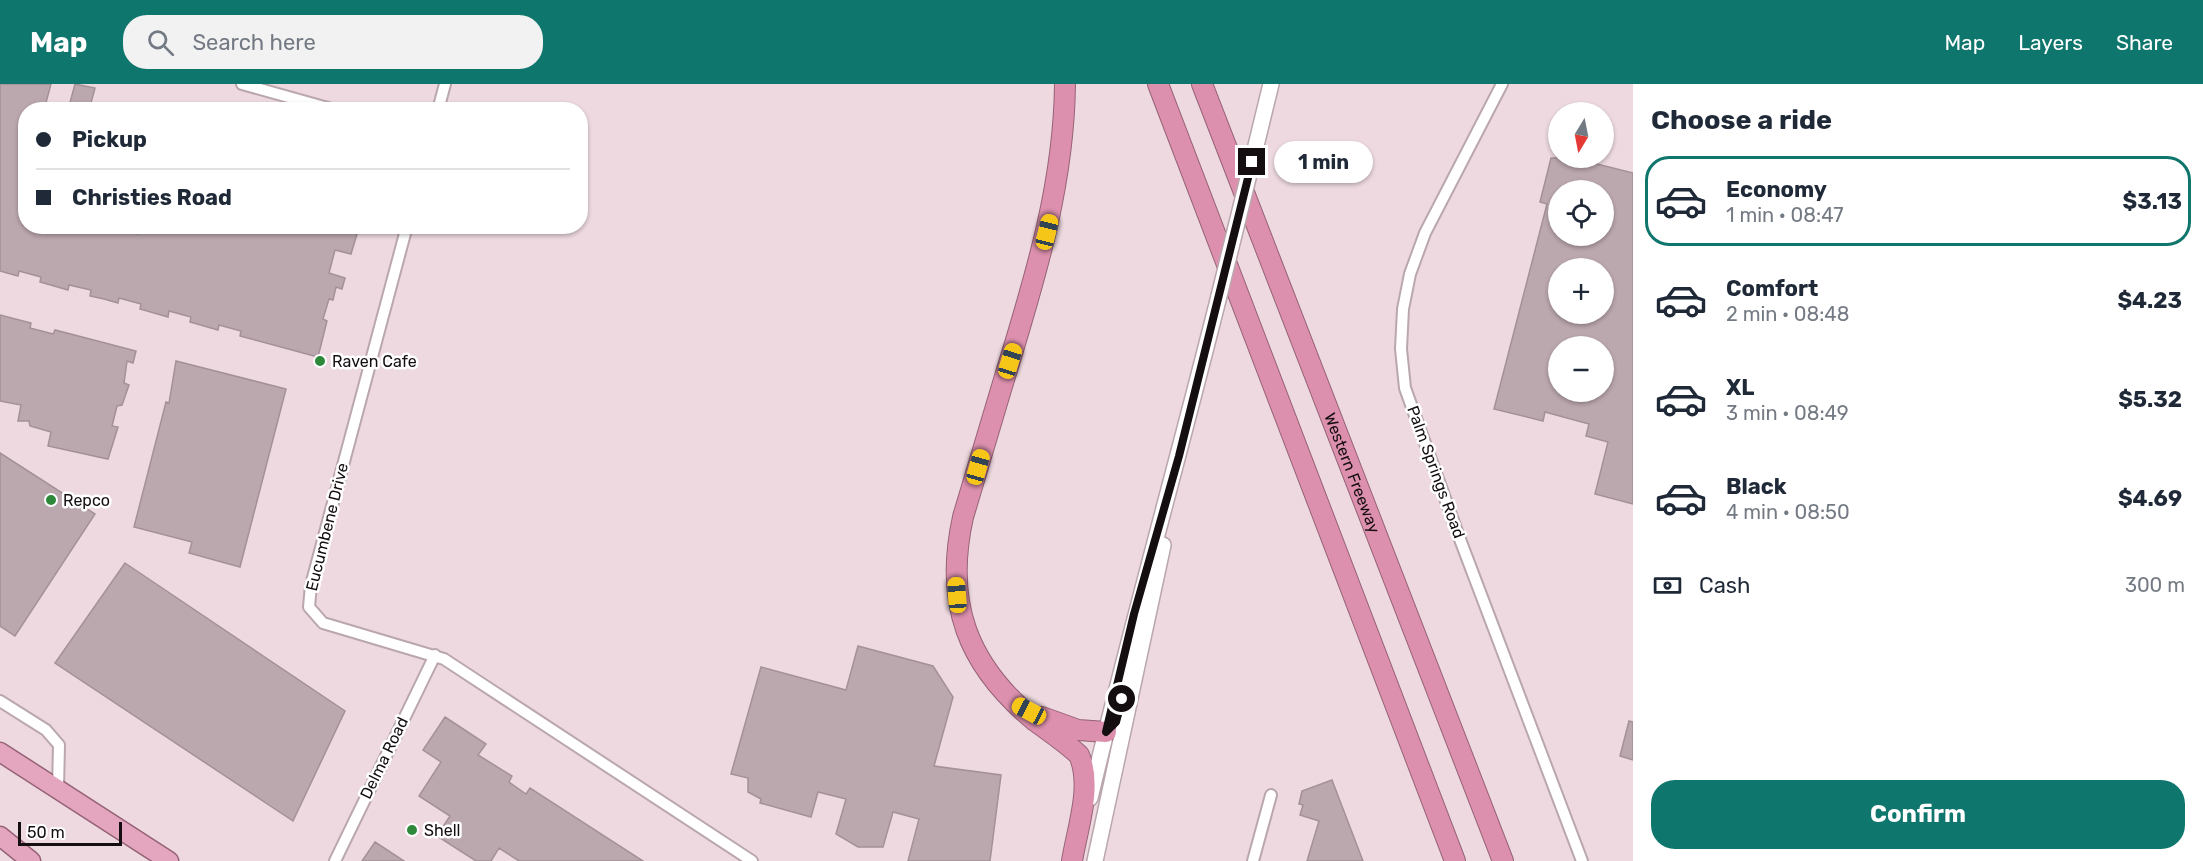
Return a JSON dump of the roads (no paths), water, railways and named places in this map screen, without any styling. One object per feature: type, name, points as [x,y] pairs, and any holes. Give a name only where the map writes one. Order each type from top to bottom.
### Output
[{"type":"highway","points":[[1065,84],[1061,153],[1052,213],[963,517],[956,556],[959,609],[969,640],[988,673],[1018,705],[1072,748],[1082,762],[1085,781],[1073,861]]},
{"type":"highway","points":[[1158,84],[1455,861]]},
{"type":"highway","name":"Western Freeway","points":[[1202,84],[1503,861]]},
{"type":"highway","points":[[1018,705],[1058,724],[1085,732],[1106,732]]},
{"type":"highway","points":[[0,752],[169,861]]},
{"type":"highway","points":[[0,836],[31,861]]},
{"type":"main road","points":[[1073,861],[1134,614],[1179,456],[1271,84]]},
{"type":"main road","points":[[1095,861],[1154,595],[1179,456]]},
{"type":"main road","points":[[1106,732],[1116,722],[1134,654],[1154,595]]},
{"type":"street","points":[[242,84],[307,102]]},
{"type":"street","points":[[440,102],[445,84]]},
{"type":"street","name":"Palm Springs Road","points":[[1502,84],[1425,233],[1410,274],[1405,297],[1401,349],[1405,388],[1582,861]]},
{"type":"street","name":"Eucumbene Drive","points":[[405,234],[310,585],[309,607],[314,615],[333,627],[435,655],[752,861]]},
{"type":"street","name":"Delma Road","points":[[335,861],[435,655]]},
{"type":"street","points":[[0,701],[46,730],[59,745],[58,789]]},
{"type":"street","points":[[1253,861],[1271,795]]},
{"type":"place","name":"Raven Cafe","points":[[320,361]]},
{"type":"place","name":"Repco","points":[[51,500]]},
{"type":"place","name":"Shell","points":[[412,830]]}]
